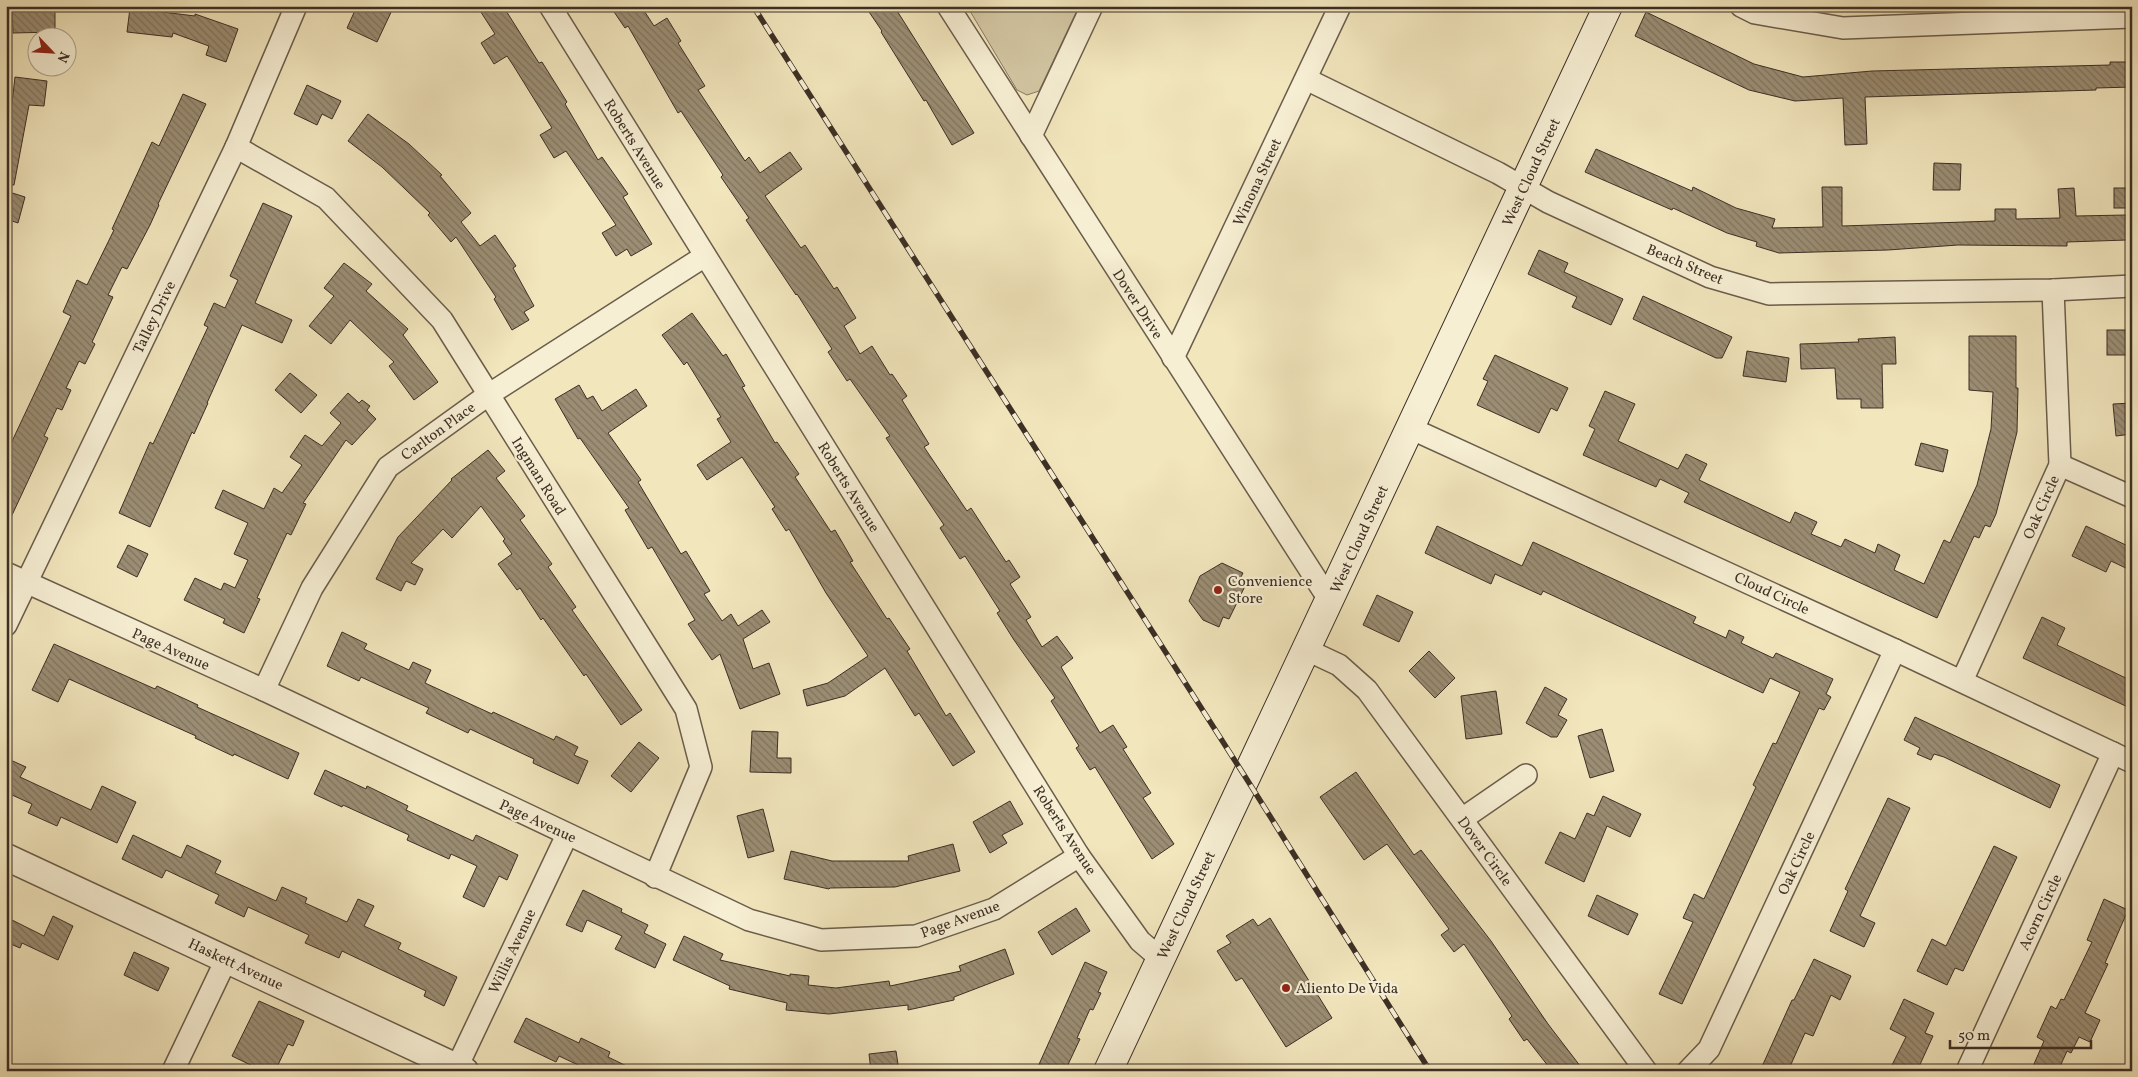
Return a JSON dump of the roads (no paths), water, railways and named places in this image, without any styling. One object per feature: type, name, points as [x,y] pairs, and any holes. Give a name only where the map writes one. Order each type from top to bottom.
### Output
[{"type":"main road","name":"West Cloud Street","points":[[1113,1069],[1161,959],[1608,6]]},
{"type":"street","name":"Talley Drive","points":[[6,625],[236,147],[296,6]]},
{"type":"street","name":"Roberts Avenue","points":[[550,6],[1079,856],[1140,941],[1161,959]]},
{"type":"street","name":"Dover Drive","points":[[948,6],[1330,601]]},
{"type":"street","points":[[1031,136],[1092,6]]},
{"type":"street","name":"Winona Street","points":[[1173,358],[1340,6]]},
{"type":"street","points":[[1741,6],[1755,13],[1844,28],[2132,16]]},
{"type":"street","name":"Beach Street","points":[[1306,79],[1498,173],[1548,202],[1710,277],[1770,294],[2053,290],[2132,286]]},
{"type":"street","name":"Ingman Road","points":[[236,147],[326,198],[442,320],[686,709],[701,767],[655,877]]},
{"type":"street","name":"Carlton Place","points":[[264,690],[312,588],[388,467],[488,395],[705,256]]},
{"type":"street","name":"Oak Circle","points":[[1962,681],[2060,464],[2053,290]]},
{"type":"street","name":"Cloud Circle","points":[[1410,428],[1896,650],[2123,758]]},
{"type":"street","points":[[2060,464],[2132,497]]},
{"type":"street","name":"Page Avenue","points":[[6,573],[264,690],[749,920],[821,940],[916,936],[994,909],[1079,856]]},
{"type":"street","name":"Dover Circle","points":[[1307,650],[1339,665],[1367,690],[1646,1071]]},
{"type":"street","name":"Oak Circle","points":[[1688,1071],[1709,1050],[1896,650]]},
{"type":"street","name":"Acorn Circle","points":[[1967,1071],[2123,758]]},
{"type":"street","points":[[1462,819],[1526,776]]},
{"type":"street","name":"Willis Avenue","points":[[461,1069],[567,835]]},
{"type":"street","name":"Haskett Avenue","points":[[6,857],[461,1069]]},
{"type":"street","points":[[173,1071],[226,960]]},
{"type":"railway","points":[[753,6],[1246,778],[1430,1071]]},
{"type":"place","name":"Convenience Store","points":[[1218,590]]},
{"type":"place","name":"Aliento De Vida","points":[[1286,988]]}]
